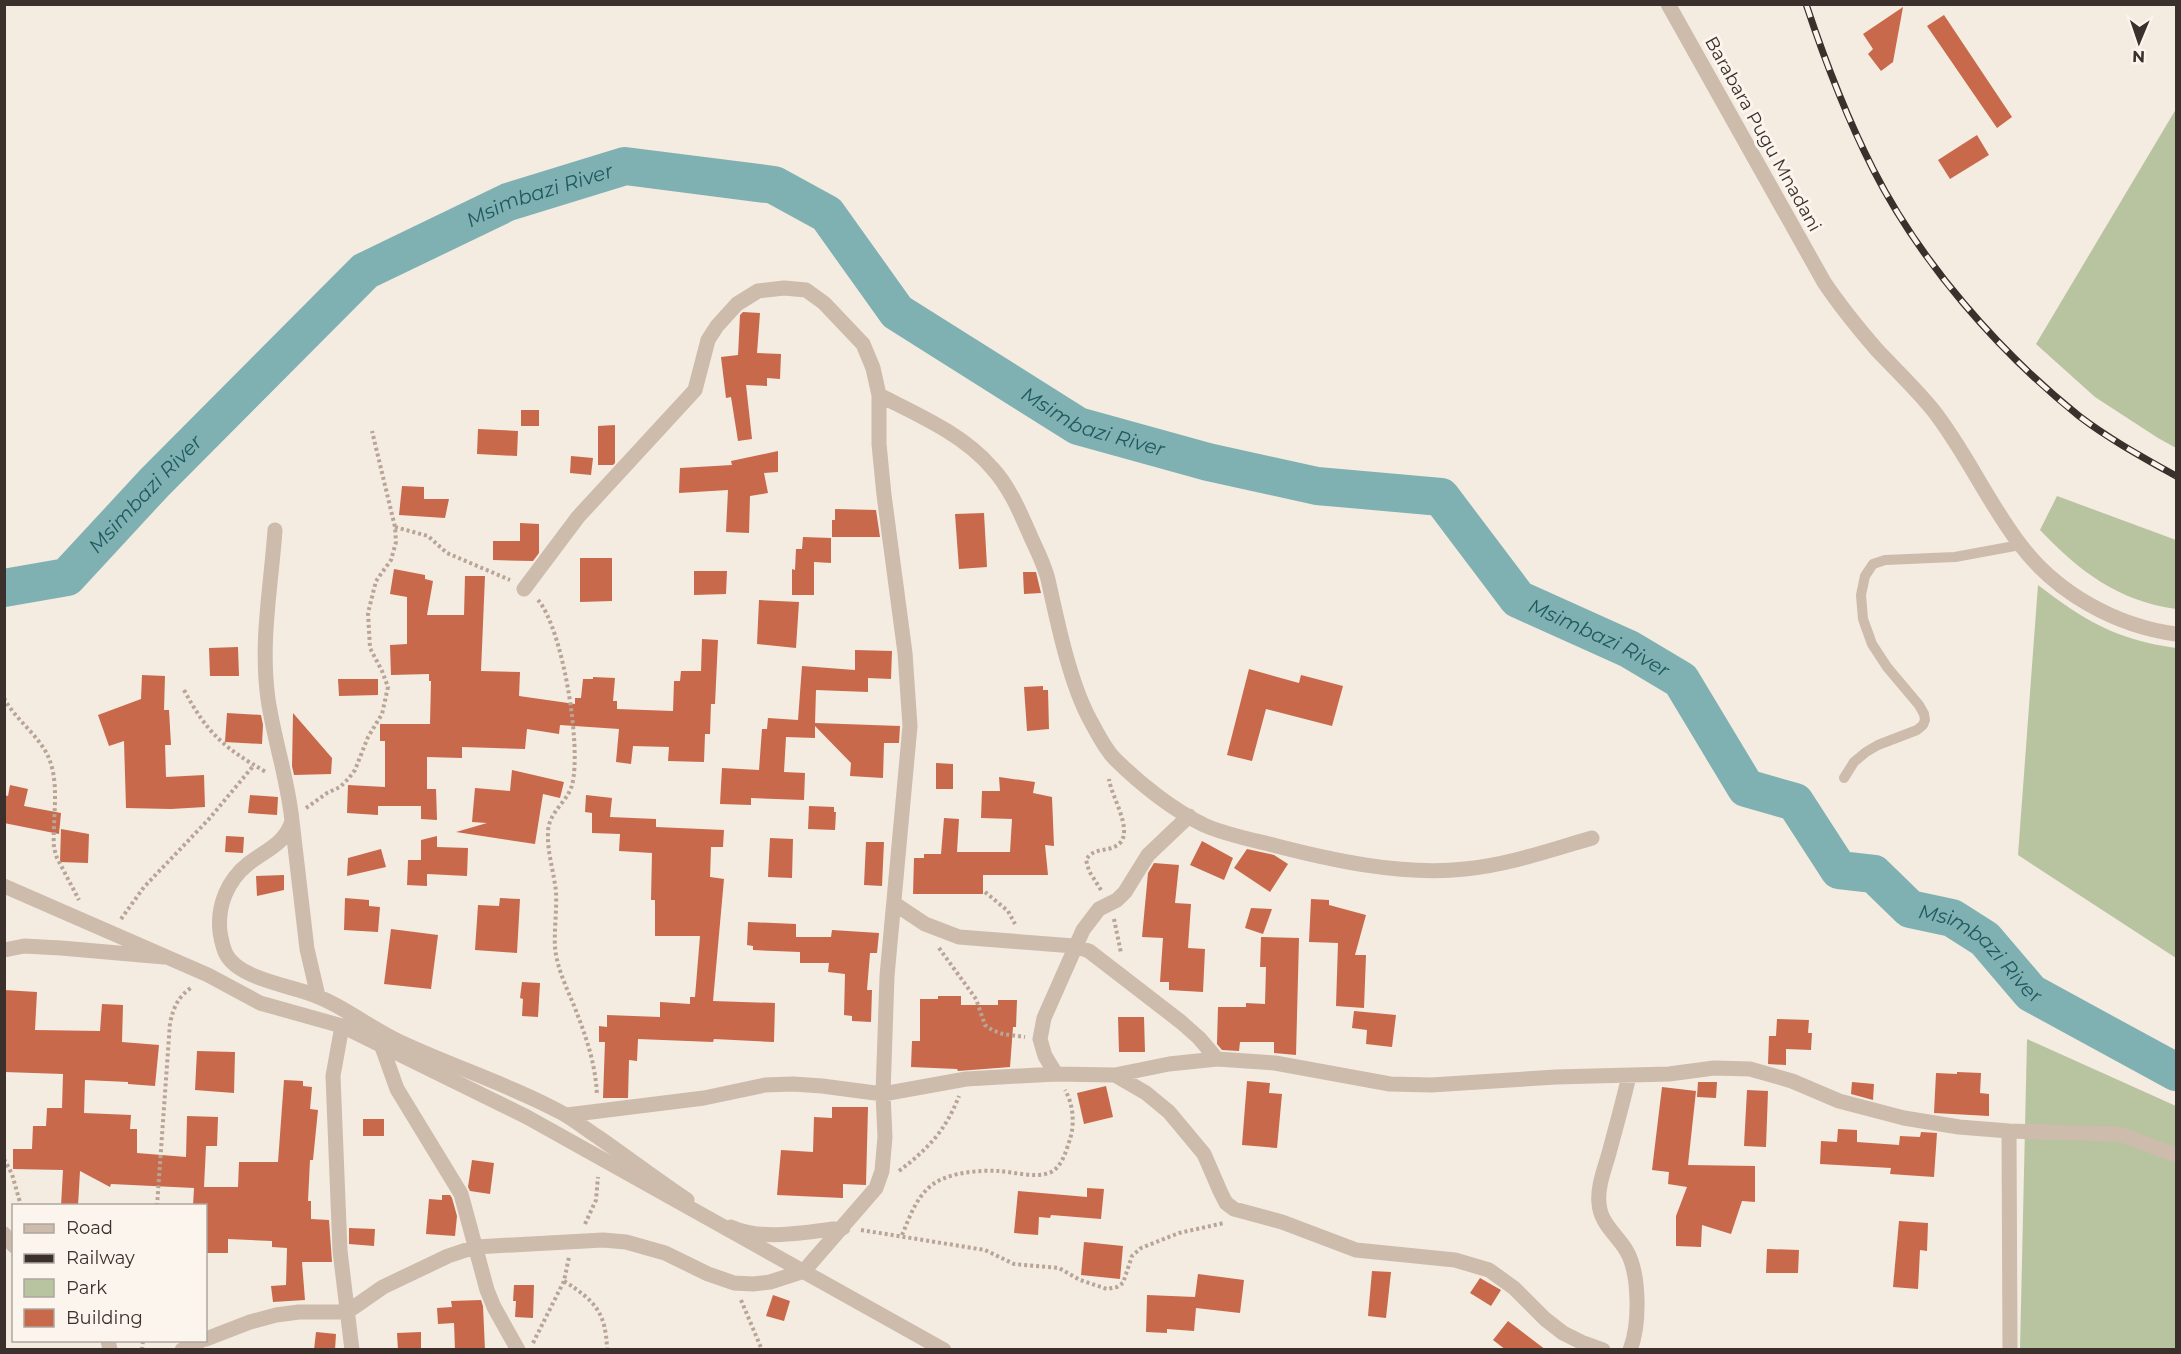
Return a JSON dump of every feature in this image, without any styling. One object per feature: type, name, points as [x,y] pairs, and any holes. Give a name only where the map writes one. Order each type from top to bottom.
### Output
[{"type":"street","name":"Barabara Pugu Mnadani","points":[[1668,4],[1824,282],[1855,324],[1950,432],[2020,545],[2048,575],[2083,601],[2119,620],[2176,634]]},
{"type":"street","points":[[207,1339],[250,1322],[276,1316],[299,1312],[347,1312],[383,1287],[448,1256],[475,1247],[626,1242],[648,1247],[734,1283],[761,1283],[804,1271],[876,1188],[882,1171],[885,1137],[883,1094],[887,976],[910,726],[904,653],[879,444],[879,395],[873,368],[863,344],[824,303],[806,290],[784,288],[758,291],[737,304],[708,340],[695,390],[578,517],[524,589]]},
{"type":"street","points":[[879,395],[956,437],[978,453],[1008,490],[1045,568],[1063,642],[1088,715],[1114,758],[1168,803],[1205,825],[1246,838],[1306,854],[1353,863],[1418,870],[1464,869],[1514,861],[1592,838]]},
{"type":"street","points":[[275,530],[272,577],[264,636],[268,698],[292,821],[307,949],[318,996]]},
{"type":"street","points":[[1056,1074],[1045,1056],[1041,1039],[1044,1018],[1074,946],[1091,917],[1125,892],[1148,855],[1189,816]]},
{"type":"street","points":[[292,821],[289,832],[280,842],[247,864],[232,879],[222,899],[220,930],[226,954],[239,968],[266,980],[318,996],[384,1034],[527,1095],[567,1115],[680,1195],[722,1223],[741,1232],[765,1235],[843,1228]]},
{"type":"street","points":[[4,886],[208,975],[260,1003],[342,1026],[527,1117],[944,1350]]},
{"type":"street","points":[[895,904],[925,924],[960,937],[1074,946],[1089,951],[1193,1033],[1217,1059]]},
{"type":"street","points":[[4,950],[24,946],[167,957]]},
{"type":"street","points":[[342,1026],[333,1076],[340,1251],[352,1350]]},
{"type":"street","points":[[382,1047],[397,1089],[461,1194],[487,1290],[518,1350]]},
{"type":"street","points":[[567,1115],[704,1098],[765,1085],[794,1084],[883,1094],[966,1079],[1056,1074],[1115,1075],[1169,1064],[1217,1059],[1275,1063],[1390,1084],[1431,1085],[1556,1077],[1629,1076],[1714,1068],[1750,1068],[1792,1081],[1839,1101],[1904,1118],[1959,1127],[2009,1131],[2119,1134],[2176,1155]]},
{"type":"street","points":[[1115,1075],[1146,1093],[1170,1112],[1204,1154],[1226,1203],[1234,1209],[1282,1222],[1356,1250],[1455,1260],[1489,1270],[1514,1288],[1545,1319],[1563,1333],[1603,1350]]},
{"type":"street","points":[[1629,1076],[1602,1178],[1599,1202],[1604,1221],[1626,1250],[1632,1268],[1638,1313],[1630,1350]]},
{"type":"street","points":[[2009,1131],[2010,1350]]},
{"type":"street","points":[[182,1350],[200,1342]]},
{"type":"lane","points":[[1844,778],[1854,762],[1866,752],[1917,730],[1925,720],[1919,705],[1887,667],[1872,644],[1863,619],[1861,595],[1865,576],[1873,564],[1885,560],[1955,557],[2020,545]]},
{"type":"path","points":[[292,821],[309,805],[340,787],[349,778],[368,737],[382,714],[388,687],[370,648],[368,613],[376,581],[391,560],[396,543],[395,527],[372,431]]},
{"type":"path","points":[[395,527],[428,536],[447,553],[503,576],[537,598],[546,608],[560,649],[569,688],[574,744],[572,785],[568,795],[551,818],[548,832],[556,894],[555,950],[564,982],[590,1048],[594,1067],[597,1112]]},
{"type":"path","points":[[184,690],[198,717],[222,743],[254,765],[285,782]]},
{"type":"path","points":[[4,698],[14,714],[47,754],[53,780],[54,848],[82,907]]},
{"type":"path","points":[[1114,758],[1109,779],[1125,826],[1125,835],[1116,846],[1096,850],[1086,860],[1089,871],[1108,904],[1117,933],[1122,977]]},
{"type":"path","points":[[123,938],[121,920],[130,905],[162,867],[209,819],[254,765]]},
{"type":"path","points":[[985,892],[1008,911],[1014,920],[1019,943]]},
{"type":"path","points":[[925,924],[942,954],[976,999],[985,1024],[1003,1034],[1041,1039]]},
{"type":"path","points":[[157,1204],[173,1007],[181,994],[208,975]]},
{"type":"path","points":[[902,1235],[913,1208],[923,1192],[939,1180],[974,1172],[1049,1173],[1059,1165],[1072,1133],[1072,1107],[1056,1074]]},
{"type":"path","points":[[876,1188],[915,1159],[937,1138],[954,1110],[966,1079]]},
{"type":"path","points":[[4,1159],[12,1174],[20,1204]]},
{"type":"path","points":[[530,1350],[564,1281],[573,1242],[588,1219],[596,1200],[601,1159]]},
{"type":"path","points":[[843,1228],[902,1235],[985,1250],[1014,1263],[1059,1268],[1086,1282],[1107,1289],[1117,1287],[1123,1282],[1132,1256],[1141,1248],[1179,1233],[1257,1216]]},
{"type":"path","points":[[564,1281],[583,1293],[602,1314],[606,1326],[607,1350]]},
{"type":"path","points":[[734,1283],[761,1349]]},
{"type":"green space","points":[[2176,109],[2176,448],[2095,397],[2036,344]]},
{"type":"green space","points":[[2057,496],[2176,540],[2176,609],[2155,605],[2118,591],[2085,571],[2055,545],[2040,530]]},
{"type":"green space","points":[[2038,585],[2071,609],[2102,627],[2136,640],[2176,648],[2176,958],[2018,855]]},
{"type":"green space","points":[[2027,1039],[2176,1106],[2176,1349],[2020,1350]]},
{"type":"building","points":[[1903,7],[1893,62],[1881,71],[1868,54],[1873,49],[1863,34]]},
{"type":"building","points":[[1944,15],[2012,117],[1997,128],[1927,26]]},
{"type":"building","points":[[1977,135],[1989,155],[1950,179],[1938,160]]},
{"type":"building","points":[[743,312],[760,313],[757,353],[781,354],[780,379],[767,378],[767,386],[746,385],[752,439],[738,441],[731,397],[726,398],[721,357],[738,355],[740,315]]},
{"type":"building","points":[[521,410],[539,410],[539,426],[521,426]]},
{"type":"building","points":[[615,425],[615,463],[598,465],[598,426]]},
{"type":"building","points":[[478,429],[518,431],[517,456],[477,454]]},
{"type":"building","points":[[778,451],[778,472],[764,473],[768,493],[750,496],[749,533],[726,532],[728,490],[679,493],[680,468],[732,465],[731,461]]},
{"type":"building","points":[[571,456],[593,458],[591,475],[570,473]]},
{"type":"building","points":[[402,486],[424,487],[424,499],[449,499],[445,518],[399,515]]},
{"type":"building","points":[[835,509],[876,510],[880,537],[832,537],[832,520],[835,520]]},
{"type":"building","points":[[984,513],[987,567],[959,569],[955,514]]},
{"type":"building","points":[[520,523],[539,524],[539,553],[533,561],[493,560],[493,541],[520,541]]},
{"type":"building","points":[[803,537],[831,538],[831,563],[814,562],[814,595],[792,595],[792,569],[795,570],[796,549],[802,549]]},
{"type":"building","points":[[580,558],[612,558],[612,601],[580,602]]},
{"type":"building","points":[[394,569],[425,575],[425,579],[433,581],[427,615],[464,615],[465,576],[485,576],[481,671],[520,672],[519,696],[575,704],[575,698],[581,698],[583,679],[615,678],[613,701],[617,701],[617,709],[673,711],[674,681],[680,681],[681,671],[701,671],[702,639],[718,640],[715,704],[711,704],[710,734],[705,734],[704,762],[668,761],[669,747],[633,746],[631,764],[616,762],[619,729],[560,725],[559,734],[527,729],[525,749],[462,747],[462,758],[427,757],[427,789],[436,789],[437,820],[421,819],[421,806],[378,806],[378,815],[347,813],[348,785],[385,787],[385,741],[380,741],[380,724],[430,724],[431,681],[429,681],[429,674],[391,675],[390,645],[407,644],[407,597],[390,594]]},
{"type":"building","points":[[694,571],[727,571],[726,594],[694,595]]},
{"type":"building","points":[[1023,572],[1036,572],[1041,593],[1024,594]]},
{"type":"building","points":[[759,600],[799,602],[796,648],[757,644]]},
{"type":"building","points":[[238,647],[239,676],[210,676],[209,648]]},
{"type":"building","points":[[855,650],[892,651],[891,679],[868,678],[868,692],[816,690],[815,723],[900,726],[899,743],[884,743],[883,778],[850,776],[851,763],[815,726],[815,738],[786,737],[784,772],[805,773],[804,800],[751,798],[751,805],[720,804],[722,768],[759,770],[762,729],[767,729],[768,718],[798,720],[802,666],[855,670]]},
{"type":"building","points":[[1249,669],[1299,683],[1301,675],[1343,686],[1332,726],[1266,709],[1252,761],[1227,755]]},
{"type":"building","points":[[142,675],[165,676],[164,710],[169,710],[171,745],[165,745],[166,777],[204,775],[205,807],[126,808],[124,741],[109,746],[98,715],[141,699]]},
{"type":"building","points":[[338,679],[378,679],[378,695],[339,696]]},
{"type":"building","points":[[1043,686],[1043,690],[1048,690],[1049,729],[1027,731],[1024,687]]},
{"type":"building","points":[[227,713],[261,715],[262,744],[225,742]]},
{"type":"building","points":[[293,713],[332,758],[331,774],[294,775],[292,766]]},
{"type":"building","points":[[936,763],[953,764],[953,789],[936,789]]},
{"type":"building","points":[[512,770],[564,782],[560,798],[543,794],[535,844],[456,832],[487,823],[472,822],[475,788],[510,791]]},
{"type":"building","points":[[999,777],[1035,782],[1033,793],[1052,797],[1054,846],[1045,845],[1048,875],[983,875],[983,894],[913,894],[914,858],[924,858],[924,854],[941,854],[944,818],[959,819],[957,852],[1010,852],[1012,819],[981,818],[982,791],[1000,791]]},
{"type":"building","points":[[10,785],[28,789],[24,806],[61,813],[59,834],[4,823],[4,795],[8,796]]},
{"type":"building","points":[[250,795],[278,797],[277,815],[248,813]]},
{"type":"building","points":[[586,795],[612,798],[610,817],[656,819],[656,827],[724,830],[723,847],[711,847],[710,877],[724,879],[713,1001],[775,1003],[774,1042],[638,1039],[637,1061],[629,1060],[628,1098],[603,1098],[605,1042],[599,1042],[599,1026],[607,1027],[607,1015],[660,1017],[660,1002],[690,1004],[690,997],[695,997],[700,936],[655,936],[655,900],[651,900],[652,853],[619,851],[620,834],[592,833],[592,813],[585,812]]},
{"type":"building","points":[[809,806],[834,807],[835,830],[808,829]]},
{"type":"building","points":[[61,829],[89,834],[88,863],[60,862]]},
{"type":"building","points":[[226,836],[244,837],[243,853],[225,852]]},
{"type":"building","points":[[437,836],[437,847],[468,848],[467,876],[427,874],[427,886],[407,885],[408,860],[421,860],[421,840]]},
{"type":"building","points":[[770,838],[793,839],[792,878],[768,877]]},
{"type":"building","points":[[1202,841],[1233,858],[1224,880],[1190,865]]},
{"type":"building","points":[[866,842],[884,842],[882,886],[864,885]]},
{"type":"building","points":[[381,849],[386,867],[347,876],[348,858]]},
{"type":"building","points":[[1247,849],[1274,855],[1288,864],[1270,892],[1234,868]]},
{"type":"building","points":[[1154,863],[1179,865],[1175,903],[1191,904],[1188,948],[1205,949],[1203,992],[1169,990],[1169,982],[1160,982],[1163,938],[1142,937],[1148,873]]},
{"type":"building","points":[[284,875],[284,890],[257,896],[256,876]]},
{"type":"building","points":[[345,898],[369,900],[369,906],[380,907],[378,932],[344,930]]},
{"type":"building","points":[[500,898],[520,899],[517,953],[475,950],[478,905],[499,906]]},
{"type":"building","points":[[1311,899],[1329,900],[1329,905],[1366,915],[1355,955],[1366,955],[1364,1008],[1336,1006],[1338,943],[1309,942]]},
{"type":"building","points":[[1251,908],[1272,909],[1263,934],[1245,928]]},
{"type":"building","points":[[748,922],[796,924],[796,937],[831,937],[832,930],[879,933],[877,953],[870,953],[867,990],[872,990],[871,1022],[852,1021],[852,1016],[844,1015],[845,974],[828,972],[829,963],[800,963],[800,952],[753,950],[753,946],[747,945]]},
{"type":"building","points":[[391,929],[438,935],[431,989],[384,984]]},
{"type":"building","points":[[1261,937],[1299,938],[1296,1055],[1274,1053],[1274,1042],[1240,1042],[1239,1051],[1222,1050],[1217,1044],[1218,1007],[1246,1007],[1246,1003],[1265,1004],[1266,967],[1260,967]]},
{"type":"building","points":[[522,982],[540,983],[538,1017],[522,1016],[523,999],[520,998]]},
{"type":"building","points":[[4,990],[37,992],[35,1030],[100,1031],[102,1004],[123,1005],[122,1042],[159,1045],[155,1086],[85,1080],[84,1113],[131,1115],[130,1129],[137,1129],[137,1153],[186,1157],[187,1116],[218,1117],[217,1146],[206,1146],[204,1187],[238,1187],[239,1162],[278,1162],[284,1080],[303,1081],[303,1086],[312,1087],[310,1109],[318,1110],[313,1160],[310,1160],[308,1201],[311,1201],[311,1219],[329,1220],[332,1262],[302,1262],[305,1300],[273,1302],[271,1286],[286,1285],[287,1248],[272,1247],[272,1241],[228,1239],[228,1253],[207,1253],[207,1204],[193,1204],[194,1188],[111,1184],[110,1187],[80,1171],[78,1204],[61,1204],[63,1170],[13,1169],[13,1149],[32,1149],[33,1126],[46,1126],[47,1108],[62,1108],[63,1074],[4,1072]]},
{"type":"building","points":[[938,996],[961,996],[961,1005],[998,1005],[998,1000],[1017,1000],[1016,1027],[1013,1027],[1010,1067],[958,1071],[957,1069],[911,1067],[912,1041],[920,1041],[920,999],[938,999]]},
{"type":"building","points":[[1354,1011],[1396,1015],[1392,1047],[1366,1044],[1367,1030],[1352,1028]]},
{"type":"building","points":[[1118,1017],[1144,1017],[1145,1052],[1119,1052]]},
{"type":"building","points":[[1777,1019],[1809,1020],[1808,1033],[1812,1033],[1811,1050],[1786,1049],[1786,1065],[1768,1064],[1769,1036],[1776,1036]]},
{"type":"building","points":[[197,1051],[235,1052],[234,1093],[195,1090]]},
{"type":"building","points":[[1957,1072],[1981,1073],[1980,1093],[1989,1094],[1989,1116],[1934,1113],[1936,1073],[1957,1074]]},
{"type":"building","points":[[1247,1081],[1270,1083],[1269,1093],[1282,1094],[1277,1148],[1242,1145]]},
{"type":"building","points":[[1698,1082],[1717,1082],[1716,1098],[1697,1097]]},
{"type":"building","points":[[1852,1082],[1874,1084],[1873,1100],[1851,1094]]},
{"type":"building","points":[[1106,1086],[1113,1117],[1084,1124],[1077,1093]]},
{"type":"building","points":[[1662,1087],[1696,1091],[1688,1165],[1755,1166],[1755,1202],[1742,1201],[1731,1234],[1702,1225],[1701,1247],[1676,1246],[1676,1216],[1687,1187],[1668,1184],[1669,1172],[1652,1170]]},
{"type":"building","points":[[1747,1090],[1768,1091],[1766,1147],[1744,1146]]},
{"type":"building","points":[[832,1107],[868,1107],[866,1185],[843,1184],[843,1198],[777,1195],[781,1150],[813,1152],[814,1117],[832,1118]]},
{"type":"building","points":[[363,1119],[384,1119],[384,1136],[363,1136]]},
{"type":"building","points":[[1838,1129],[1857,1130],[1857,1142],[1899,1145],[1900,1136],[1920,1137],[1921,1132],[1937,1133],[1934,1177],[1890,1174],[1891,1168],[1820,1164],[1821,1141],[1837,1142]]},
{"type":"building","points":[[472,1160],[494,1163],[490,1194],[470,1191],[468,1187]]},
{"type":"building","points":[[1087,1188],[1104,1189],[1101,1219],[1051,1215],[1050,1218],[1039,1217],[1038,1235],[1014,1233],[1018,1191],[1087,1197]]},
{"type":"building","points":[[442,1195],[450,1195],[452,1198],[457,1216],[455,1236],[426,1234],[429,1199],[442,1200]]},
{"type":"building","points":[[1899,1221],[1928,1223],[1927,1251],[1920,1250],[1918,1289],[1893,1287]]},
{"type":"building","points":[[349,1228],[375,1229],[374,1246],[349,1244]]},
{"type":"building","points":[[1084,1242],[1123,1246],[1120,1279],[1081,1275]]},
{"type":"building","points":[[1767,1249],[1799,1250],[1798,1273],[1766,1273]]},
{"type":"building","points":[[1372,1271],[1391,1272],[1386,1318],[1368,1316]]},
{"type":"building","points":[[1198,1274],[1244,1280],[1240,1313],[1196,1308],[1194,1331],[1167,1329],[1167,1333],[1146,1332],[1147,1295],[1195,1297]]},
{"type":"building","points":[[1480,1278],[1501,1290],[1491,1306],[1470,1293]]},
{"type":"building","points":[[514,1285],[534,1285],[533,1318],[515,1317]]},
{"type":"building","points":[[773,1295],[790,1301],[784,1321],[766,1316]]},
{"type":"building","points":[[481,1300],[485,1350],[455,1350],[454,1323],[438,1324],[437,1308],[452,1307],[451,1301]]},
{"type":"building","points":[[1508,1321],[1546,1350],[1506,1350],[1493,1340]]},
{"type":"building","points":[[316,1332],[336,1334],[335,1350],[314,1350]]},
{"type":"building","points":[[421,1332],[421,1350],[398,1350],[397,1333]]},
{"type":"waterway","name":"Msimbazi River","points":[[4,588],[67,577],[154,483],[365,271],[508,202],[625,166],[774,185],[827,214],[897,312],[1078,426],[1208,462],[1317,486],[1441,497],[1518,599],[1629,649],[1681,680],[1746,788],[1795,802],[1839,870],[1874,874],[1910,909],[1952,918],[1985,939],[2031,993],[2176,1072]]},
{"type":"railway","points":[[1806,4],[1836,88],[1863,149],[1892,204],[1938,271],[1991,334],[2049,391],[2102,433],[2176,476]]}]
